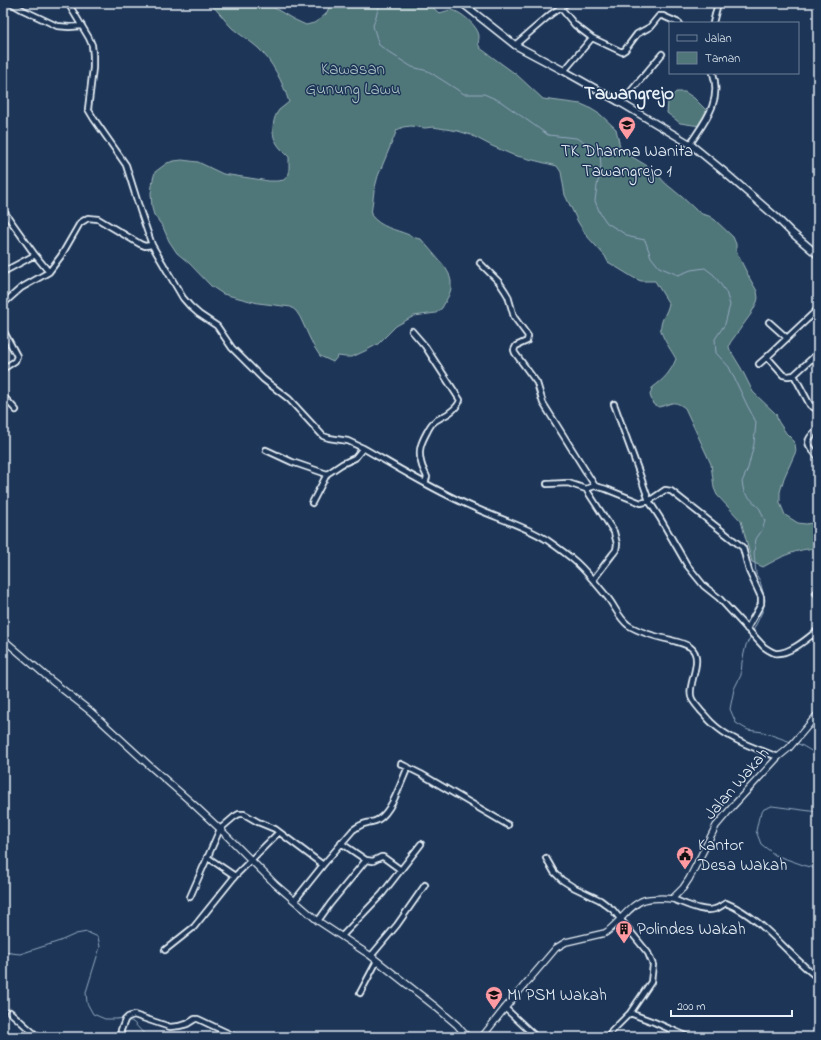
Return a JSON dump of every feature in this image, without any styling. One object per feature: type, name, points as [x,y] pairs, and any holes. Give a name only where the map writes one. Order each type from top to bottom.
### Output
[{"type":"main road","points":[[462,3],[515,45],[622,103],[690,144],[722,170],[818,255]]},
{"type":"street","points":[[11,3],[57,26],[69,28],[82,26]]},
{"type":"street","points":[[68,3],[90,38],[93,55],[93,68],[88,109],[126,165],[152,246],[183,298],[190,306],[217,326],[232,348],[263,379],[289,399],[323,436],[348,441],[470,506],[520,526],[546,540],[575,562],[593,580],[610,600],[626,624],[635,629],[671,641],[679,642],[691,648],[695,652],[696,657],[695,671],[690,693],[691,699],[712,723],[736,740],[778,757]]},
{"type":"street","points":[[515,45],[560,7],[567,3]]},
{"type":"street","points":[[713,22],[718,3]]},
{"type":"street","points":[[560,7],[575,25],[592,38],[622,52],[637,34],[647,29],[660,16],[677,22]]},
{"type":"street","points":[[564,71],[592,38]]},
{"type":"street","points":[[622,103],[662,54]]},
{"type":"street","points":[[690,144],[709,115],[713,106],[716,88],[716,81],[713,74]]},
{"type":"street","points":[[3,210],[49,272]]},
{"type":"street","points":[[3,304],[21,288],[49,272],[61,256],[80,223],[88,218],[98,219],[140,244],[152,246]]},
{"type":"street","points":[[3,272],[35,255]]},
{"type":"street","points":[[480,263],[505,291],[508,296],[514,318],[528,336],[527,341],[516,346],[514,350],[515,353],[536,383],[543,403],[595,486]]},
{"type":"street","points":[[759,364],[818,309]]},
{"type":"street","points":[[769,322],[786,338]]},
{"type":"street","points":[[3,330],[17,356],[15,361],[3,369]]},
{"type":"street","points":[[412,331],[425,346],[460,400],[456,407],[432,423],[421,443],[421,462],[427,477],[425,483]]},
{"type":"street","points":[[767,357],[783,375],[788,376],[794,375],[818,353]]},
{"type":"street","points":[[794,375],[810,405],[818,410]]},
{"type":"street","points":[[3,396],[16,410]]},
{"type":"street","points":[[614,404],[649,501],[687,565],[704,586],[719,598],[754,637],[768,650],[773,652],[778,653],[789,650],[797,646],[818,630]]},
{"type":"street","points":[[818,428],[808,442],[808,445],[818,457]]},
{"type":"street","points":[[312,503],[327,474],[354,458],[363,448]]},
{"type":"street","points":[[266,450],[292,462],[327,474]]},
{"type":"street","points":[[547,484],[568,483],[586,489],[595,486],[641,503],[649,501],[666,490],[671,491],[741,546],[750,575],[761,597],[761,604],[748,630]]},
{"type":"street","points":[[586,489],[614,532],[617,544],[616,550],[593,580]]},
{"type":"street","points":[[814,634],[818,640]]},
{"type":"street","points":[[3,639],[90,711],[220,829],[275,884],[318,921],[372,956],[437,1008],[457,1025],[468,1037]]},
{"type":"street","name":"Jalan Wakah","points":[[672,899],[683,888],[689,879],[716,826],[778,757],[789,748],[818,714]]},
{"type":"street","points":[[401,764],[421,774],[508,825]]},
{"type":"street","points":[[295,900],[353,830],[365,823],[375,821],[387,812],[408,767]]},
{"type":"street","points":[[190,897],[220,829],[239,814],[244,814],[275,829],[323,865]]},
{"type":"street","points":[[165,950],[194,927],[235,876],[279,832]]},
{"type":"street","points":[[341,843],[370,862],[383,857],[401,870]]},
{"type":"street","points":[[342,936],[382,894],[421,844]]},
{"type":"street","points":[[207,857],[235,876]]},
{"type":"street","points":[[546,858],[554,872],[562,880],[600,900],[613,910],[648,953],[653,964],[651,982],[630,1013],[608,1037]]},
{"type":"street","points":[[318,921],[366,860]]},
{"type":"street","points":[[372,956],[397,925],[425,885]]},
{"type":"street","points":[[482,1037],[556,948],[566,942],[605,933],[643,900],[672,899],[706,911],[714,910],[726,903],[754,920],[787,949],[806,969],[818,978]]},
{"type":"street","points":[[360,993],[377,961]]},
{"type":"street","points":[[505,1008],[536,1037]]},
{"type":"street","points":[[10,1012],[38,1037]]},
{"type":"street","points":[[630,1013],[688,1037]]},
{"type":"street","points":[[121,1037],[121,1030],[126,1019],[134,1015],[170,1027],[187,1024],[195,1019],[198,1019],[234,1037]]},
{"type":"street","points":[[671,1037],[673,1030]]},
{"type":"green space","name":"Kawasan Gunung Lawu","points":[[209,3],[266,3],[306,25],[314,23],[326,14],[331,3],[428,3],[439,13],[449,10],[456,11],[476,28],[479,36],[478,43],[480,48],[517,75],[543,99],[581,104],[601,115],[616,129],[620,147],[623,150],[654,170],[665,183],[696,210],[715,220],[733,237],[736,244],[736,251],[757,291],[758,298],[751,314],[730,343],[729,347],[753,392],[776,414],[778,421],[795,444],[796,451],[784,478],[780,492],[780,503],[785,515],[798,523],[806,524],[818,522],[818,548],[789,554],[763,567],[752,562],[741,521],[717,495],[714,488],[711,464],[685,408],[675,403],[659,407],[653,404],[650,395],[652,388],[666,375],[676,359],[663,337],[661,328],[669,304],[655,281],[641,281],[608,262],[605,256],[586,235],[565,195],[561,172],[557,166],[513,155],[471,135],[458,131],[433,127],[425,128],[411,126],[403,127],[397,130],[378,176],[374,191],[371,215],[379,223],[421,239],[445,267],[451,281],[451,289],[442,308],[436,313],[414,316],[396,326],[378,344],[352,357],[338,356],[333,362],[320,356],[313,345],[300,317],[291,307],[258,303],[223,294],[211,286],[177,253],[169,241],[163,227],[154,215],[151,193],[155,172],[167,163],[182,160],[198,162],[223,174],[269,181],[284,180],[289,174],[289,157],[276,143],[273,129],[274,120],[277,113],[289,102],[284,87],[267,58],[257,47],[232,28]]},
{"type":"green space","points":[[676,92],[685,92],[694,98],[708,112],[700,126],[680,123],[667,113],[668,101]]},
{"type":"waterway","points":[[380,3],[373,26],[379,45],[412,67],[428,71],[464,94],[484,94],[500,101],[548,135],[576,138],[589,144],[600,152],[601,167],[595,201],[600,213],[607,223],[630,237],[645,240],[651,257],[659,267],[678,275],[691,270],[705,268],[714,275],[726,292],[730,305],[725,324],[715,339],[716,353],[729,367],[756,422],[754,444],[748,468],[742,482],[744,492],[760,509],[765,521],[762,530],[756,539],[754,553],[756,574],[760,581],[765,600],[763,610],[753,631]]},
{"type":"waterway","points":[[751,636],[746,645],[741,675],[734,689],[730,709],[736,723],[748,730],[763,732],[791,742]]},
{"type":"waterway","points":[[796,743],[818,755]]},
{"type":"waterway","points":[[818,812],[772,806],[764,809],[759,817],[756,831],[761,844],[775,855],[818,869]]},
{"type":"waterway","points":[[3,952],[20,954],[60,941],[76,934],[87,932],[98,937],[100,947],[86,992],[87,1003],[93,1014],[105,1019],[124,1018]]},
{"type":"waterway","points":[[128,1020],[133,1022],[147,1037]]},
{"type":"place","name":"TK Dharma Wanita Tawangrejo 1","points":[[627,140]]},
{"type":"place","name":"Kantor Desa Wakah","points":[[685,870]]},
{"type":"place","name":"Polindes Wakah","points":[[624,944]]},
{"type":"place","name":"MI PSM Wakah","points":[[494,1010]]},
{"type":"district","name":"Tawangrejo","points":[[629,94]]}]
